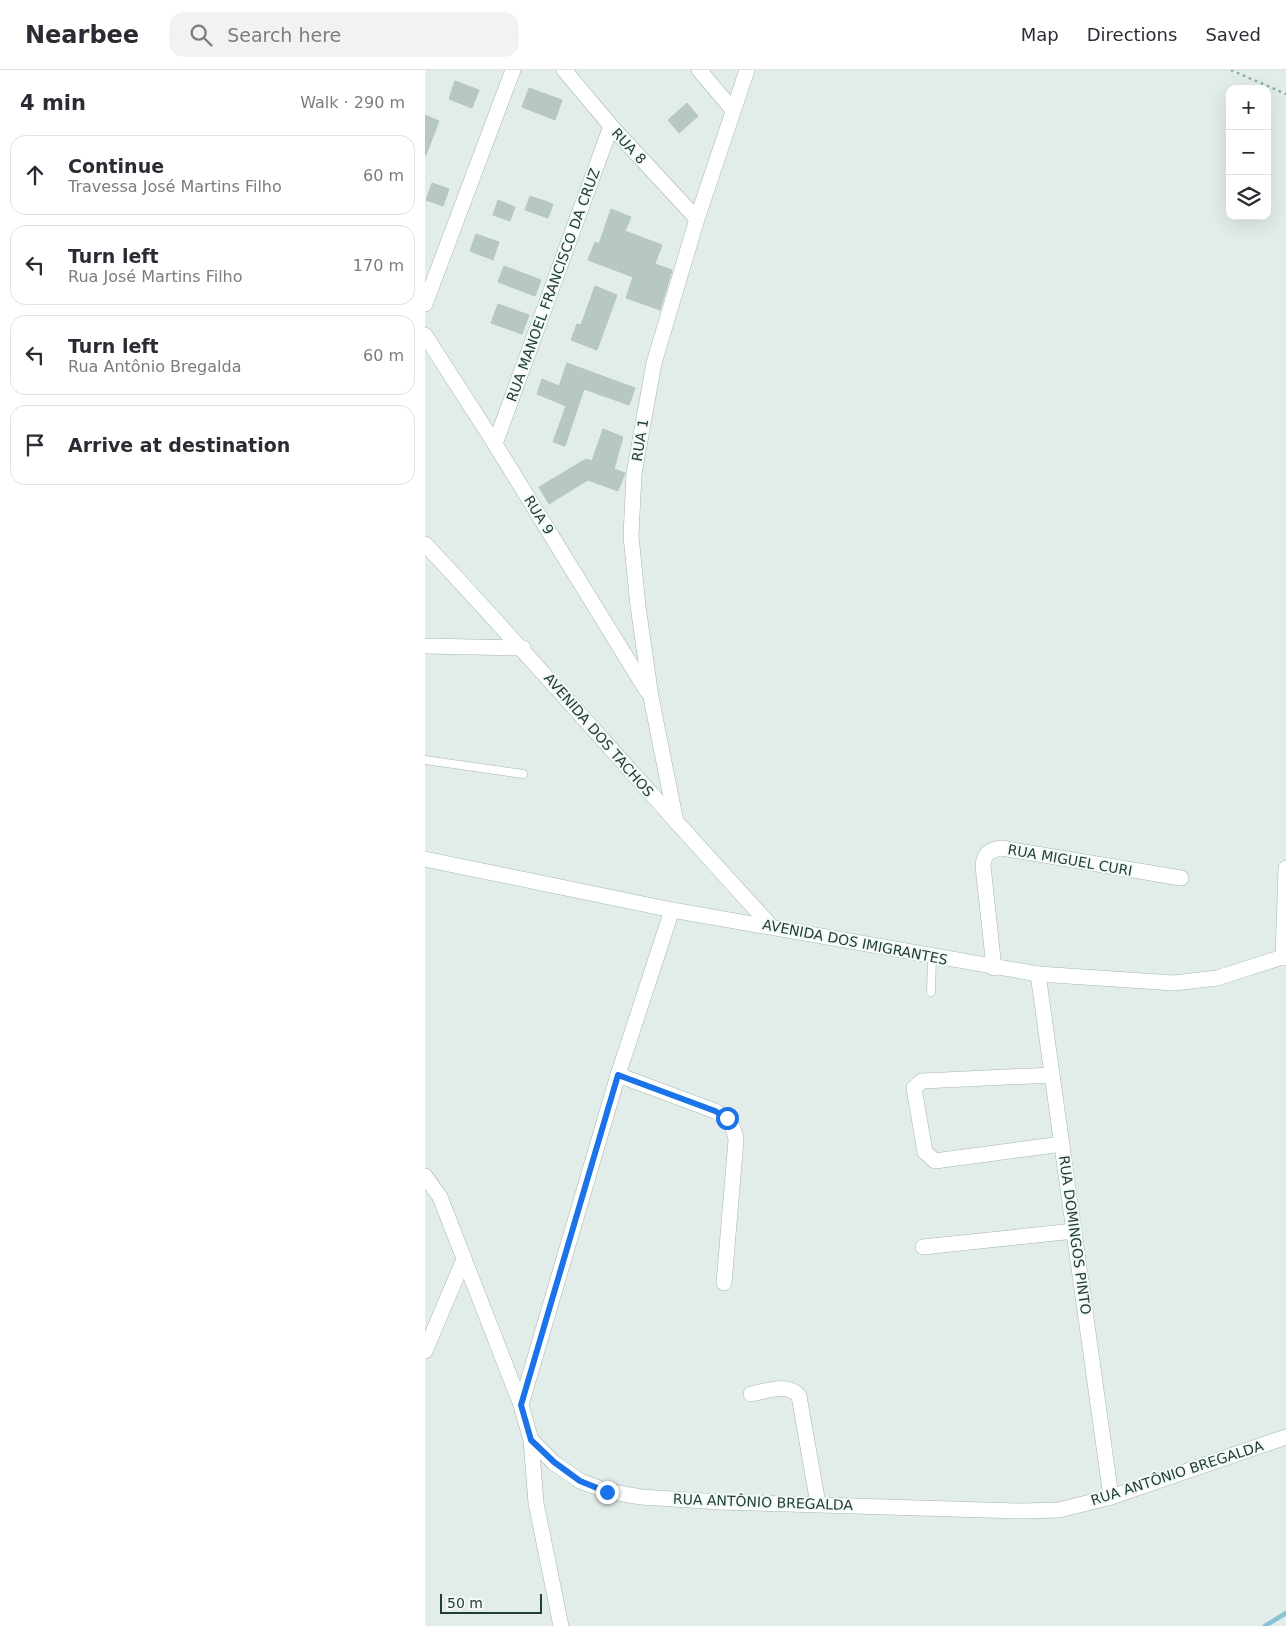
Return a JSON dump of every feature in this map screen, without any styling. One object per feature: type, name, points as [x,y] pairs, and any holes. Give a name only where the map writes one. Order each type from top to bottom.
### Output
[{"type":"street","points":[[425,304],[513,70]]},
{"type":"street","name":"RUA 8","points":[[564,70],[611,126],[697,219]]},
{"type":"street","points":[[699,70],[733,110]]},
{"type":"street","name":"RUA 1","points":[[676,822],[651,697],[637,606],[631,536],[634,474],[654,363],[697,219],[747,70]]},
{"type":"street","name":"RUA MANOEL FRANCISCO DA CRUZ","points":[[495,444],[611,126]]},
{"type":"street","name":"RUA 9","points":[[425,335],[495,444],[651,697]]},
{"type":"street","name":"AVENIDA DOS TACHOS","points":[[425,544],[523,648],[676,822],[771,926]]},
{"type":"street","points":[[425,646],[523,648]]},
{"type":"street","name":"RUA MIGUEL CURI","points":[[994,968],[983,866],[984,857],[991,850],[1001,848],[1181,878]]},
{"type":"street","name":"AVENIDA DOS IMIGRANTES","points":[[425,859],[672,910],[771,926],[994,968],[1038,974],[1174,982],[1217,978],[1284,957]]},
{"type":"street","points":[[1284,957],[1286,868]]},
{"type":"street","points":[[521,1405],[618,1075],[672,910]]},
{"type":"street","name":"RUA DOMINGOS PINTO","points":[[1038,974],[1111,1497]]},
{"type":"street","points":[[618,1075],[715,1111],[727,1118],[734,1127],[737,1140],[724,1283]]},
{"type":"street","points":[[1052,1075],[922,1080],[914,1088],[925,1152],[935,1161],[1062,1144]]},
{"type":"street","points":[[425,1176],[440,1197],[521,1405],[531,1440],[536,1503],[561,1626]]},
{"type":"street","points":[[923,1247],[1074,1231]]},
{"type":"street","points":[[425,1351],[464,1259]]},
{"type":"street","points":[[751,1394],[787,1388],[795,1390],[799,1396],[818,1504]]},
{"type":"street","name":"RUA ANTÔNIO BREGALDA","points":[[531,1440],[554,1462],[580,1481],[607,1492],[651,1498],[1021,1512],[1059,1510],[1111,1497],[1286,1437]]},
{"type":"lane","points":[[425,760],[523,774]]},
{"type":"lane","points":[[931,992],[932,956]]},
{"type":"path","points":[[1231,70],[1286,94]]},
{"type":"building","points":[[455,81],[479,90],[472,108],[449,99]]},
{"type":"building","points":[[529,88],[562,100],[555,120],[522,107]]},
{"type":"building","points":[[687,103],[698,116],[679,133],[668,120]]},
{"type":"building","points":[[425,115],[439,121],[426,155],[425,155]]},
{"type":"building","points":[[432,183],[449,189],[443,206],[426,200]]},
{"type":"building","points":[[530,196],[553,204],[548,218],[525,210]]},
{"type":"building","points":[[498,200],[515,207],[510,221],[493,215]]},
{"type":"building","points":[[611,209],[631,217],[625,231],[662,245],[655,264],[672,270],[660,310],[626,298],[633,277],[588,260],[595,242],[599,244]]},
{"type":"building","points":[[476,234],[499,242],[493,260],[470,251]]},
{"type":"building","points":[[504,266],[541,280],[535,296],[498,282]]},
{"type":"building","points":[[595,286],[617,295],[597,350],[571,340],[577,324],[581,325]]},
{"type":"building","points":[[498,304],[529,315],[522,334],[491,323]]},
{"type":"building","points":[[567,363],[635,388],[629,405],[584,389],[565,446],[553,442],[566,406],[537,394],[542,379],[559,386]]},
{"type":"building","points":[[603,429],[623,437],[614,469],[625,473],[618,491],[588,480],[549,504],[539,487],[586,459],[592,461]]},
{"type":"waterway","points":[[1265,1626],[1286,1613]]},
{"type":"route","points":[[607,1492],[580,1481],[554,1462],[531,1440],[521,1405],[618,1075],[715,1111],[727,1118]]}]
